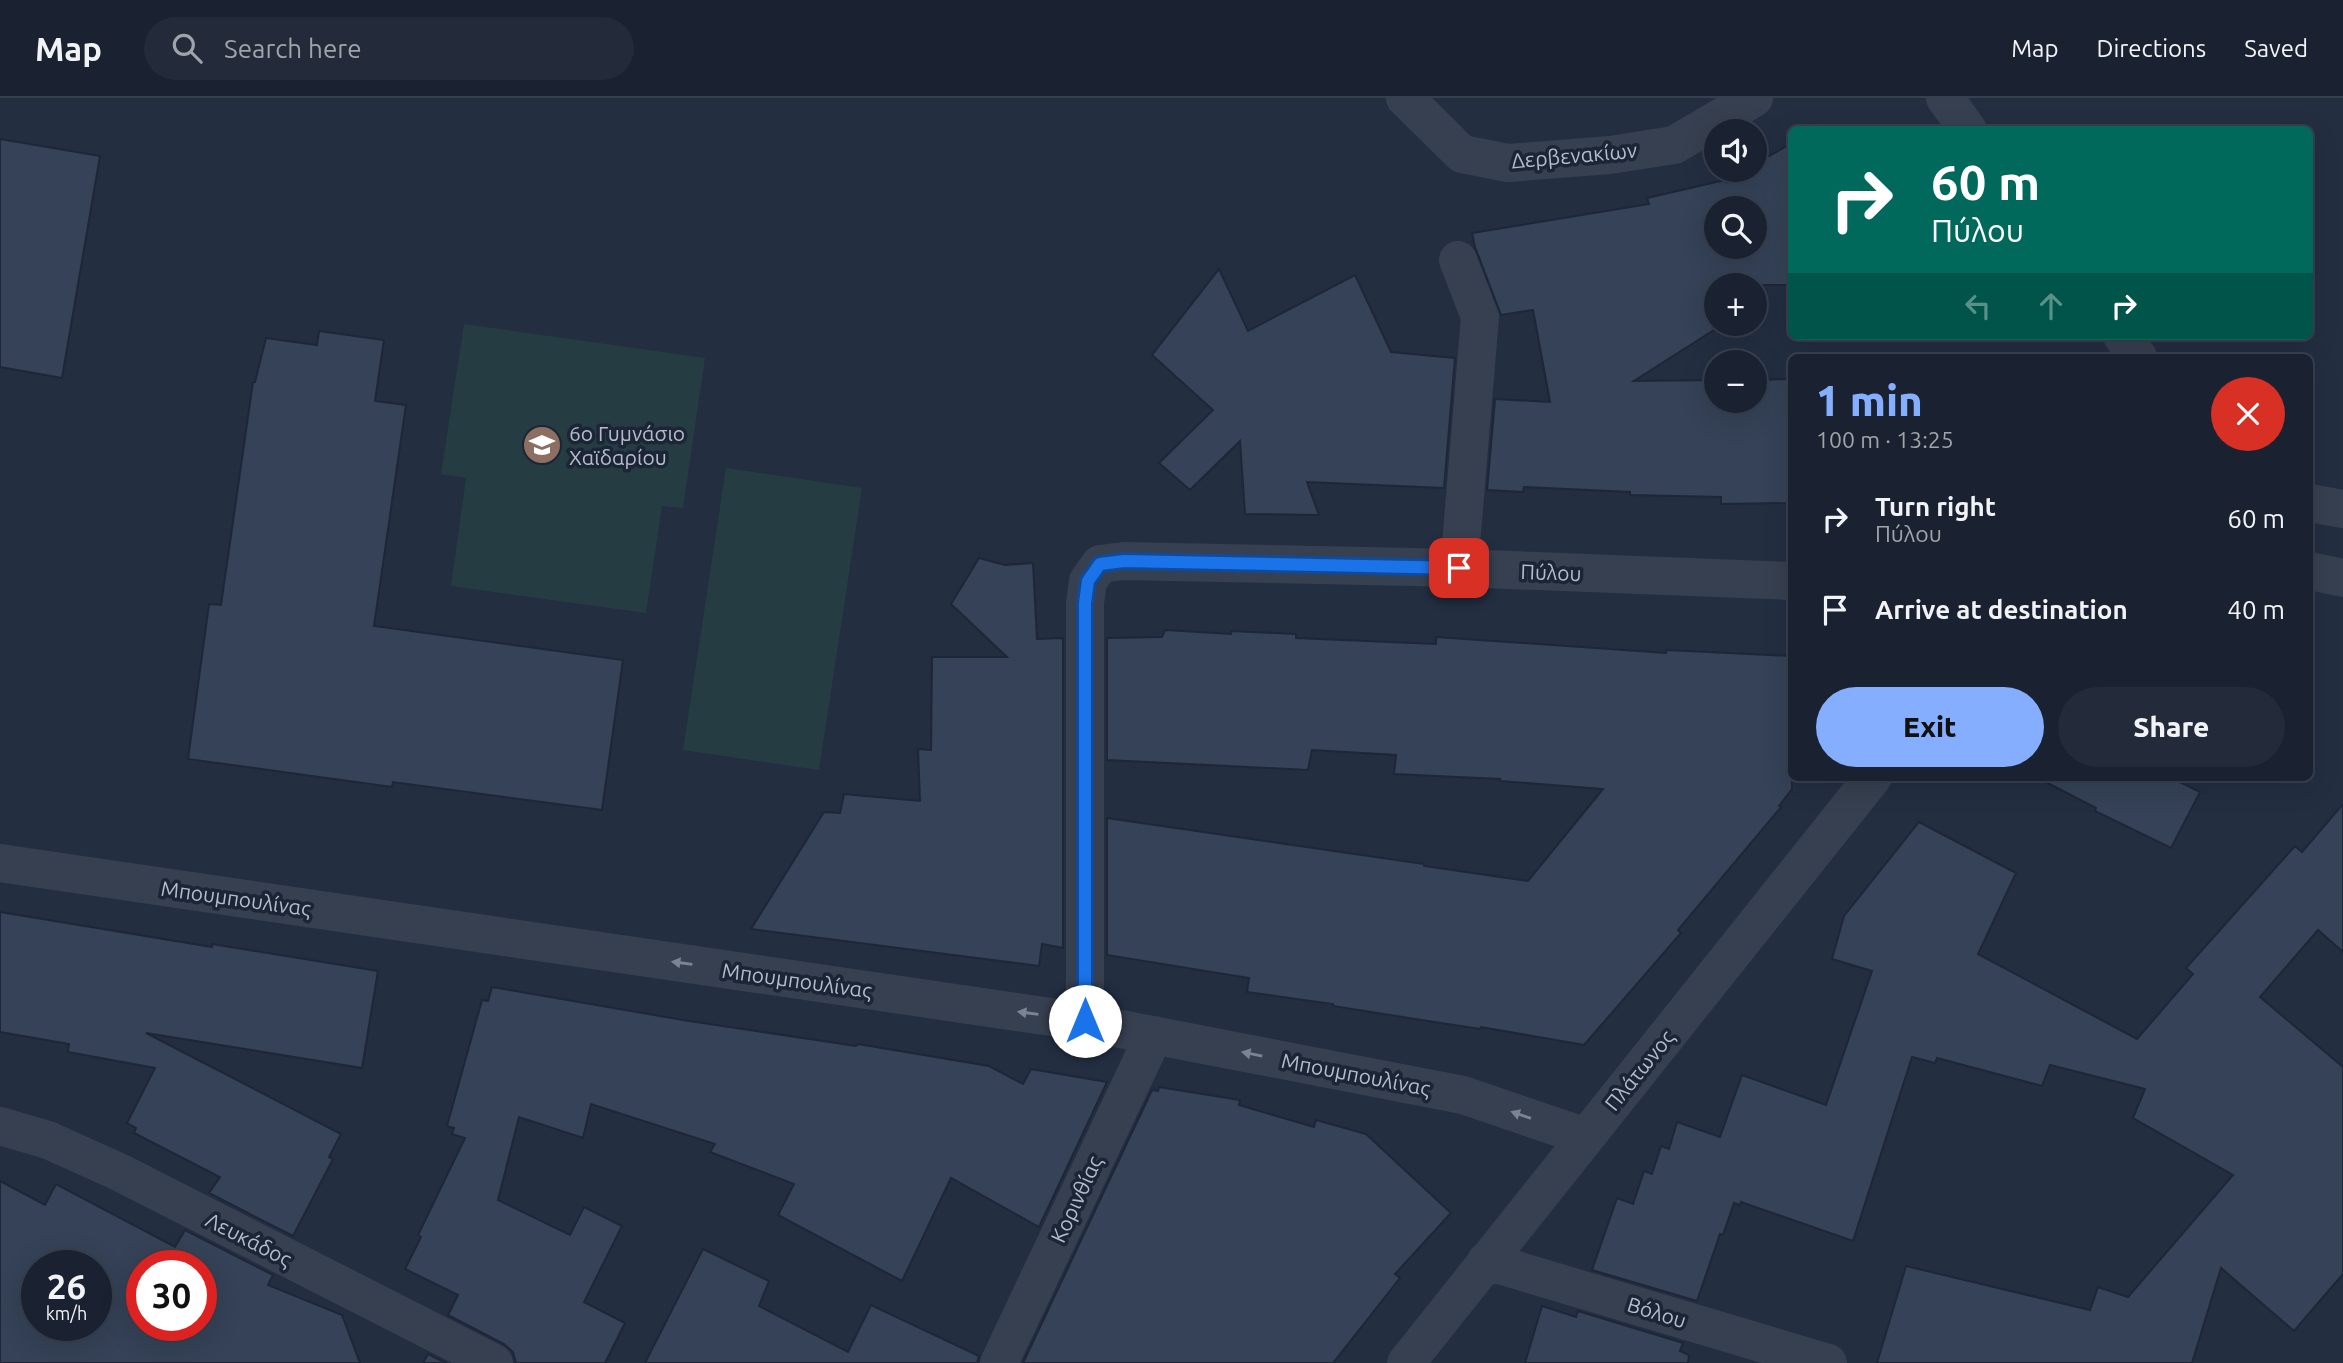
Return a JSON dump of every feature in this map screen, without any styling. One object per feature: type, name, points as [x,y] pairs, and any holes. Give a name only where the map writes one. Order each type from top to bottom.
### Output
[{"type":"street","name":"Δερβενακίων","points":[[1405,98],[1462,154],[1508,163],[1610,155],[1674,145],[1754,98]]},
{"type":"street","points":[[1945,98],[1965,126]]},
{"type":"street","points":[[1458,260],[1480,317],[1459,568]]},
{"type":"street","points":[[2125,340],[2136,354]]},
{"type":"street","points":[[2313,504],[2343,509]]},
{"type":"street","name":"Πύλου","points":[[1085,1021],[1085,603],[1088,581],[1100,564],[1124,561],[1459,568],[1788,581]]},
{"type":"street","points":[[2313,573],[2343,579]]},
{"type":"street","name":"Πλάτωνος","points":[[1406,1363],[1870,781]]},
{"type":"street","name":"Μπουμπουλίνας","points":[[0,863],[1085,1021],[1463,1095],[1586,1137]]},
{"type":"street","name":"Κορινθίας","points":[[999,1363],[1154,1035]]},
{"type":"street","name":"Λευκάδος","points":[[0,1126],[48,1140],[119,1172],[494,1363]]},
{"type":"street","name":"Βόλου","points":[[1486,1261],[1828,1363]]},
{"type":"green space","points":[[464,324],[705,358],[683,508],[662,506],[646,613],[451,586],[466,478],[441,474]]},
{"type":"green space","points":[[726,468],[862,488],[819,770],[683,750]]},
{"type":"building","points":[[0,139],[100,156],[62,378],[0,367]]},
{"type":"building","points":[[1788,145],[1788,285],[1767,285],[1767,273],[1704,273],[1704,336],[1634,381],[1704,380],[1704,413],[1767,413],[1767,380],[1788,379],[1788,503],[1721,504],[1721,497],[1630,495],[1630,492],[1524,487],[1523,492],[1487,490],[1495,399],[1550,402],[1533,310],[1501,315],[1472,233],[1649,204],[1647,198],[1716,182],[1767,182],[1767,157]]},
{"type":"building","points":[[1219,269],[1248,331],[1355,275],[1391,352],[1455,358],[1444,488],[1307,482],[1319,515],[1245,514],[1240,441],[1190,490],[1159,463],[1213,410],[1152,355]]},
{"type":"building","points":[[319,331],[384,340],[375,401],[406,405],[374,626],[623,660],[602,810],[393,782],[392,787],[188,759],[209,604],[221,605],[253,382],[266,338],[317,345]]},
{"type":"building","points":[[979,558],[1005,565],[1033,563],[1037,639],[1063,638],[1063,948],[1042,944],[1039,966],[751,929],[824,812],[840,813],[844,794],[920,801],[918,749],[931,750],[932,657],[1007,657],[951,604]]},
{"type":"building","points":[[1165,630],[1231,634],[1231,631],[1296,634],[1296,638],[1436,644],[1436,637],[1666,653],[1666,650],[1788,656],[1788,781],[1792,781],[1792,789],[1779,806],[1781,807],[1678,930],[1681,933],[1584,1045],[1247,992],[1249,978],[1107,955],[1107,818],[1528,881],[1603,789],[1500,779],[1394,774],[1396,755],[1312,750],[1308,770],[1107,760],[1107,638],[1162,637]]},
{"type":"building","points":[[2044,781],[2178,781],[2200,792],[2171,848],[2095,811],[2096,808]]},
{"type":"building","points":[[2343,804],[2343,952],[2318,930],[2260,997],[2343,1067],[2343,1274],[2294,1331],[2221,1268],[2192,1363],[1877,1363],[1906,1266],[2090,1310],[2098,1287],[2128,1297],[2233,1175],[2133,1118],[2145,1089],[2050,1065],[2042,1086],[1937,1058],[1935,1063],[1912,1057],[1853,1241],[1741,1202],[1740,1205],[1734,1203],[1723,1235],[1720,1234],[1697,1301],[1592,1270],[1617,1198],[1633,1204],[1644,1171],[1652,1174],[1661,1146],[1669,1149],[1677,1122],[1720,1137],[1742,1075],[1826,1105],[1872,971],[1832,959],[1844,916],[1919,822],[2016,873],[1978,954],[2137,1039],[2193,974],[2186,968],[2295,846],[2302,852]]},
{"type":"building","points":[[0,912],[378,971],[362,1068],[146,1033],[341,1134],[329,1157],[333,1159],[293,1236],[209,1193],[220,1177],[134,1133],[136,1128],[127,1123],[155,1068],[68,1052],[69,1044],[0,1032]]},
{"type":"building","points":[[492,987],[683,1020],[856,1046],[858,1044],[989,1066],[1023,1084],[1031,1069],[1107,1082],[1039,1227],[951,1178],[902,1281],[778,1215],[794,1184],[710,1152],[715,1144],[591,1104],[583,1138],[519,1117],[498,1200],[570,1235],[584,1207],[622,1226],[584,1302],[625,1323],[605,1363],[516,1363],[513,1352],[504,1344],[448,1315],[458,1295],[405,1269],[421,1237],[418,1235],[465,1138],[452,1134],[454,1128],[447,1126],[482,1000],[488,1001]]},
{"type":"building","points":[[1159,1087],[1240,1100],[1239,1105],[1314,1127],[1316,1120],[1366,1134],[1451,1213],[1395,1274],[1400,1278],[1333,1363],[1023,1363],[1152,1090],[1158,1091]]},
{"type":"building","points":[[0,1181],[45,1205],[56,1184],[175,1247],[185,1230],[273,1275],[268,1285],[342,1315],[360,1363],[0,1363]]},
{"type":"building","points":[[703,1249],[769,1281],[759,1306],[848,1352],[871,1305],[979,1356],[977,1363],[645,1363]]},
{"type":"building","points":[[1542,1306],[1576,1317],[1578,1311],[1683,1343],[1680,1351],[1689,1355],[1688,1363],[1525,1363]]},
{"type":"building","points":[[428,1354],[446,1363],[423,1363]]},
{"type":"place","name":"6ο Γυμνάσιο Χαϊδαρίου","points":[[542,445]]},
{"type":"route","points":[[1085,1021],[1085,603],[1088,581],[1100,564],[1124,561],[1459,568]]}]
